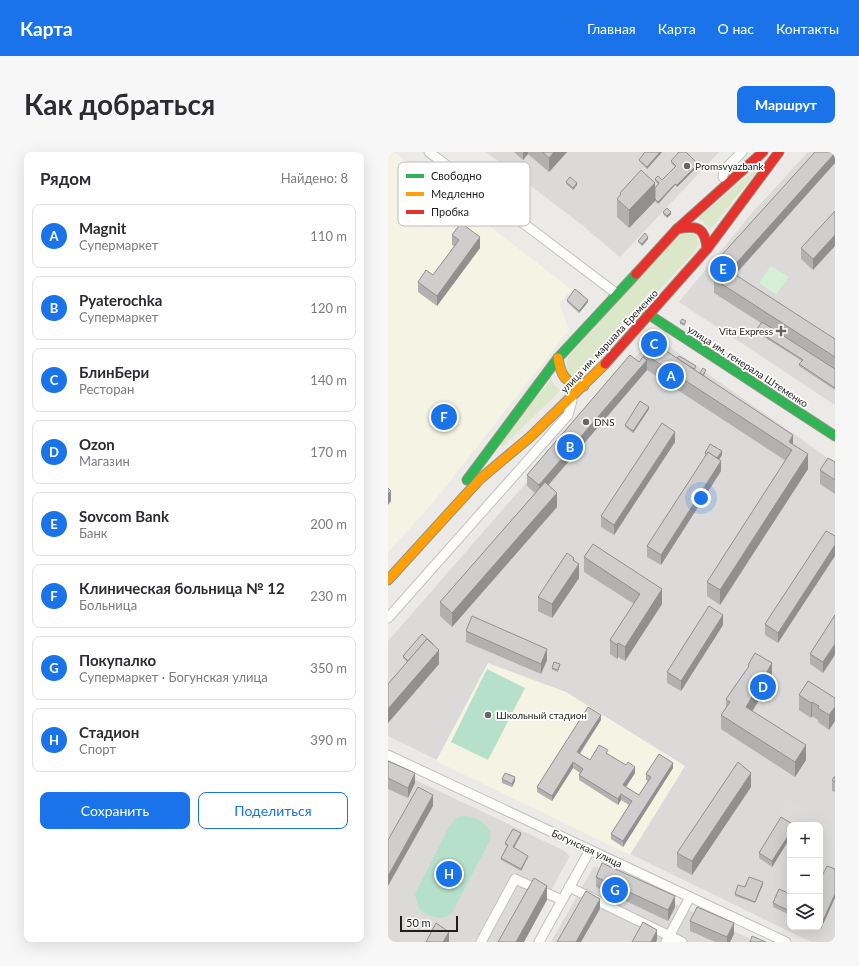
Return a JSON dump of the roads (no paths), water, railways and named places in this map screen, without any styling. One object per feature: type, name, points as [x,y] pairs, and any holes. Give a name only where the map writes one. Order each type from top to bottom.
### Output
[{"type":"main road","points":[[388,568],[471,476],[558,358],[678,229],[763,152]]},
{"type":"main road","name":"улица им. маршала Еременко","points":[[388,580],[480,479],[530,436],[584,386],[707,249],[779,152]]},
{"type":"main road","points":[[678,229],[692,226],[701,230],[706,240],[707,249]]},
{"type":"main road","name":"улица им. генерала Штеменко","points":[[648,314],[835,436]]},
{"type":"main road","points":[[558,358],[561,373],[565,381],[573,385],[584,386]]},
{"type":"street","points":[[429,152],[442,162]]},
{"type":"street","points":[[722,177],[724,170],[742,152]]},
{"type":"street","points":[[527,226],[617,294]]},
{"type":"street","points":[[388,618],[568,415],[573,396]]},
{"type":"street","name":"Богунская улица","points":[[388,755],[786,942]]},
{"type":"street","points":[[539,942],[590,850]]},
{"type":"street","points":[[480,942],[515,879],[562,900]]},
{"type":"street","points":[[569,887],[668,939],[682,942]]},
{"type":"street","points":[[668,939],[690,897]]},
{"type":"place","name":"Promsvyazbank","points":[[687,166]]},
{"type":"place","name":"Sovcom Bank","points":[[723,269]]},
{"type":"place","name":"Vita Express","points":[[781,331]]},
{"type":"place","name":"БлинБери","points":[[654,344]]},
{"type":"place","name":"Magnit","points":[[671,376]]},
{"type":"place","name":"Клиническая больница № 12","points":[[444,417]]},
{"type":"place","name":"DNS","points":[[586,422]]},
{"type":"place","name":"Pyaterochka","points":[[570,447]]},
{"type":"place","name":"Ozon","points":[[763,687]]},
{"type":"place","name":"Школьный стадион","points":[[488,715]]},
{"type":"place","name":"Стадион","points":[[449,874]]},
{"type":"place","name":"Покупалко","points":[[615,890]]}]
